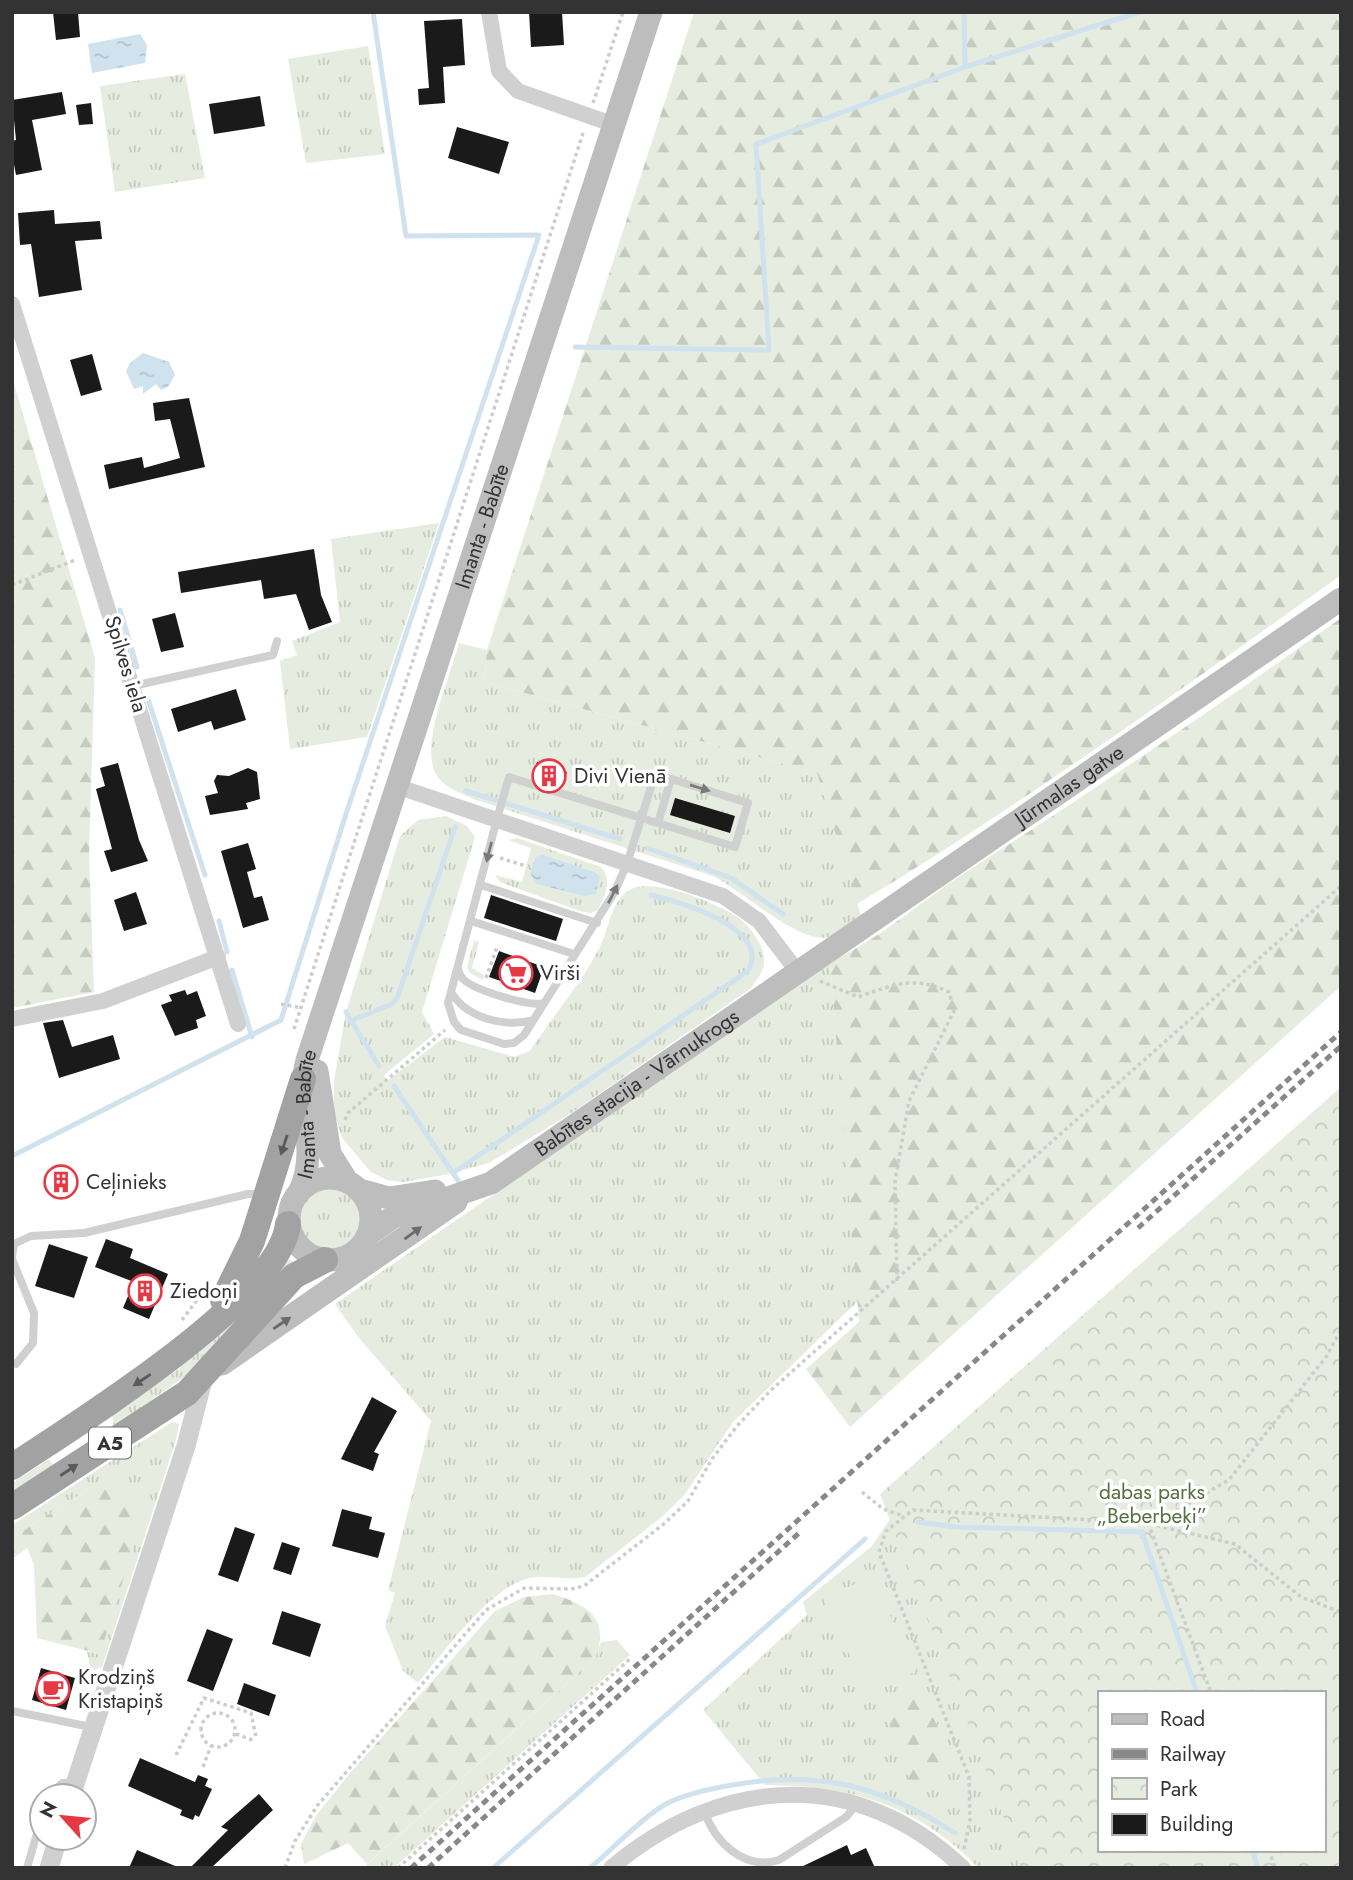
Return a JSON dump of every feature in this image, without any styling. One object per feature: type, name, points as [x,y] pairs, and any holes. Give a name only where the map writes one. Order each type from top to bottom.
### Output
[{"type":"highway","points":[[188,1331],[241,1268],[268,1195],[303,1079]]},
{"type":"highway","name":"A5","points":[[12,1467],[151,1374],[188,1331],[278,1257],[287,1238],[288,1224]]},
{"type":"highway","name":"A5","points":[[12,1507],[187,1392],[294,1276],[325,1260]]},
{"type":"main road","name":"Imanta - Babīte","points":[[301,1188],[310,1159],[303,1079],[651,12]]},
{"type":"main road","name":"Jūrmalas gatve","points":[[797,971],[1341,599]]},
{"type":"main road","name":"Babītes stacija - Vārnukrogs","points":[[369,1234],[393,1217],[491,1183],[797,971]]},
{"type":"main road","name":"Imanta - Babīte","points":[[316,1040],[325,1132],[330,1154],[354,1186]]},
{"type":"main road","points":[[328,1177],[354,1186],[371,1211],[369,1234],[363,1243],[346,1257],[325,1260],[305,1252],[297,1244],[288,1224],[290,1205],[301,1188],[328,1177]]},
{"type":"main road","name":"Babītes stacija - Vārnukrogs","points":[[354,1186],[389,1198],[430,1191],[473,1190]]},
{"type":"main road","name":"A5","points":[[205,1375],[358,1272],[473,1190]]},
{"type":"street","points":[[489,12],[499,71],[518,91],[615,125]]},
{"type":"street","name":"Spilves iela","points":[[13,313],[133,685],[238,1024]]},
{"type":"street","points":[[399,787],[693,884],[743,907],[759,920],[797,971]]},
{"type":"street","points":[[12,1018],[103,1001],[218,957]]},
{"type":"street","points":[[75,1782],[186,1446],[195,1402],[205,1375]]},
{"type":"street","points":[[611,1868],[649,1838],[704,1810],[751,1797],[782,1794],[820,1796],[857,1804],[912,1827],[945,1850],[961,1867]]},
{"type":"lane","points":[[133,685],[272,655],[277,641]]},
{"type":"lane","points":[[642,818],[627,864],[597,923],[524,1035],[514,1043],[504,1044],[461,1030],[454,1022],[448,1003],[509,778],[642,818],[735,847],[748,803],[655,774],[642,818]]},
{"type":"lane","points":[[658,823],[671,779]]},
{"type":"lane","points":[[481,885],[597,923]]},
{"type":"lane","points":[[471,921],[575,954]]},
{"type":"lane","points":[[458,969],[463,979],[481,988],[528,1004],[544,1003]]},
{"type":"lane","points":[[451,992],[457,1002],[478,1015],[509,1024],[533,1020]]},
{"type":"lane","points":[[16,1364],[33,1343],[34,1313],[12,1258],[14,1244],[32,1236],[84,1233],[248,1194],[268,1195]]},
{"type":"lane","points":[[12,1711],[91,1727]]},
{"type":"lane","points":[[704,1810],[709,1826],[722,1845],[744,1857],[768,1862],[779,1860],[846,1817],[857,1804]]},
{"type":"path","points":[[293,1032],[623,12]]},
{"type":"path","points":[[12,585],[91,554]]},
{"type":"path","points":[[488,855],[526,866]]},
{"type":"path","points":[[285,1868],[295,1841],[317,1806],[485,1610],[524,1588],[571,1589],[584,1586],[665,1523],[688,1501],[712,1459],[763,1399],[1341,886]]},
{"type":"path","points":[[481,988],[497,947]]},
{"type":"path","points":[[797,971],[858,997],[893,985],[928,982],[949,992],[954,1011],[909,1101],[895,1181],[897,1281]]},
{"type":"path","points":[[281,1003],[291,1006]]},
{"type":"path","points":[[325,1132],[341,1128],[348,1113],[454,1022]]},
{"type":"path","points":[[188,1331],[207,1286]]},
{"type":"path","points":[[1148,1523],[1165,1517],[1230,1480],[1326,1357],[1341,1330]]},
{"type":"path","points":[[862,1492],[883,1509],[904,1516]]},
{"type":"path","points":[[961,1867],[970,1821],[969,1777],[879,1552],[886,1531],[904,1516],[914,1510],[1148,1523],[1235,1544],[1301,1597],[1341,1612]]},
{"type":"path","points":[[1148,1523],[1210,1691]]},
{"type":"path","points":[[398,1868],[632,1657]]},
{"type":"path","points":[[176,1755],[204,1698],[251,1713],[256,1739],[236,1734]]},
{"type":"path","points":[[224,1713],[234,1722],[236,1734],[223,1747],[211,1746],[203,1740],[201,1730],[206,1718],[224,1713]]},
{"type":"path","points":[[190,1727],[201,1730]]},
{"type":"path","points":[[203,1767],[211,1746]]},
{"type":"green space","points":[[694,12],[1341,12],[1341,575],[1042,786],[857,904],[817,773],[484,682],[487,650]]},
{"type":"green space","points":[[368,46],[385,154],[306,163],[288,59]]},
{"type":"green space","points":[[185,74],[205,178],[115,192],[100,86]]},
{"type":"green space","points":[[12,377],[95,658],[89,853],[94,992],[12,1008]]},
{"type":"green space","points":[[439,523],[367,737],[290,749],[280,661],[297,655],[292,641],[340,622],[331,539]]},
{"type":"green space","points":[[1341,618],[1341,986],[850,1427],[806,1369],[859,1322],[830,962],[882,932],[963,874],[1201,716]]},
{"type":"green space","points":[[459,643],[487,650],[484,682],[817,773],[861,916],[832,936],[816,937],[803,933],[713,876],[473,799],[449,787],[437,776],[432,763],[431,747],[438,711]]},
{"type":"green space","points":[[446,816],[467,826],[475,837],[422,1012],[434,1034],[384,1075],[387,1081],[445,1037],[514,1057],[530,1051],[595,957],[617,903],[626,892],[636,887],[649,886],[681,892],[736,916],[759,941],[764,964],[751,988],[573,1112],[489,1163],[449,1174],[403,1182],[387,1180],[371,1172],[342,1138],[334,1112],[334,1081],[346,1012],[400,836],[418,820]]},
{"type":"green space","points":[[517,838],[601,867],[607,883],[598,910],[590,913],[580,911],[500,882],[495,875],[522,882],[531,848],[508,840]]},
{"type":"green space","points":[[474,940],[479,942],[472,968],[484,975],[483,980],[470,973],[467,968]]},
{"type":"green space","points":[[830,962],[859,1300],[733,1422],[685,1494],[663,1516],[585,1577],[533,1578],[511,1585],[467,1624],[418,1683],[403,1671],[385,1626],[395,1593],[388,1590],[431,1421],[359,1338],[335,1304]]},
{"type":"green space","name":"dabas parks „Beberbeķi”","points":[[1341,1087],[1341,1868],[1023,1868],[880,1494]]},
{"type":"green space","points":[[330,1184],[355,1194],[365,1219],[355,1244],[330,1254],[305,1244],[295,1219],[305,1194]]},
{"type":"green space","points":[[287,1259],[294,1262],[195,1369],[114,1427],[112,1415],[180,1368]]},
{"type":"green space","points":[[172,1422],[179,1424],[176,1440],[102,1667],[95,1670],[90,1667],[87,1651],[99,1654],[109,1476],[12,1538],[12,1525]]},
{"type":"green space","points":[[49,1459],[53,1465],[12,1493],[12,1483]]},
{"type":"green space","points":[[109,1476],[145,1510],[100,1654],[37,1638],[34,1565],[27,1548],[12,1559],[12,1538]]},
{"type":"green space","points":[[910,1489],[1030,1868],[979,1868],[931,1828],[881,1803],[827,1789],[765,1785],[703,1710],[807,1615],[803,1602],[872,1546]]},
{"type":"green space","points":[[873,1576],[915,1672],[867,1694],[824,1598]]},
{"type":"green space","points":[[553,1594],[576,1603],[593,1615],[600,1633],[595,1658],[367,1864],[348,1843],[304,1864],[301,1844],[316,1816],[350,1773],[495,1611],[524,1597]]},
{"type":"green space","points":[[617,1640],[630,1655],[394,1868],[363,1868],[595,1658],[601,1642]]},
{"type":"green space","points":[[924,1692],[953,1769],[912,1788],[883,1703]]},
{"type":"water","points":[[140,34],[147,45],[145,63],[92,73],[88,44]]},
{"type":"water","points":[[143,353],[169,362],[175,375],[168,387],[161,390],[156,384],[143,394],[143,386],[134,389],[126,371],[130,363]]},
{"type":"water","points":[[542,855],[595,872],[600,877],[596,894],[585,896],[537,884],[530,873],[536,857]]},
{"type":"building","points":[[53,12],[78,12],[80,37],[56,40]]},
{"type":"building","points":[[529,12],[562,12],[564,45],[531,47]]},
{"type":"building","points":[[462,19],[465,65],[443,67],[445,103],[419,105],[418,89],[429,88],[424,21]]},
{"type":"building","points":[[62,92],[66,114],[32,120],[42,170],[16,175],[12,154],[12,141],[16,140],[12,100]]},
{"type":"building","points":[[260,96],[265,126],[214,134],[209,104]]},
{"type":"building","points":[[91,103],[93,124],[79,125],[76,105]]},
{"type":"building","points":[[457,127],[509,142],[499,174],[448,158]]},
{"type":"building","points":[[54,210],[55,224],[100,221],[102,239],[75,241],[82,290],[39,297],[31,244],[20,245],[18,213]]},
{"type":"building","points":[[92,354],[102,390],[81,396],[70,360]]},
{"type":"building","points":[[189,398],[205,467],[109,489],[104,465],[142,457],[144,468],[180,458],[170,419],[155,421],[153,403]]},
{"type":"building","points":[[314,549],[321,595],[332,622],[309,630],[296,594],[264,599],[261,580],[181,593],[178,572]]},
{"type":"building","points":[[175,613],[184,647],[161,652],[152,619]]},
{"type":"building","points":[[236,689],[246,720],[214,730],[211,721],[178,732],[171,709]]},
{"type":"building","name":"Divi Vienā","points":[[537,762],[567,772],[562,787],[532,777]]},
{"type":"building","points":[[118,763],[139,840],[148,861],[111,872],[104,851],[112,849],[96,789],[105,786],[100,768]]},
{"type":"building","points":[[248,768],[257,772],[260,799],[246,803],[248,809],[210,815],[205,796],[218,793],[214,781],[217,775],[229,776]]},
{"type":"building","points":[[675,798],[735,816],[730,833],[670,815]]},
{"type":"building","points":[[248,843],[256,869],[247,872],[254,898],[262,896],[269,920],[243,928],[221,851]]},
{"type":"building","points":[[136,892],[147,924],[124,931],[114,900]]},
{"type":"building","points":[[491,895],[563,919],[556,941],[484,918]]},
{"type":"building","name":"Virši","points":[[499,951],[544,967],[535,993],[489,977]]},
{"type":"building","points":[[185,990],[187,995],[197,991],[206,1016],[196,1020],[198,1028],[175,1036],[161,1005],[172,1001],[169,995]]},
{"type":"building","points":[[63,1020],[72,1047],[113,1035],[120,1059],[59,1078],[43,1023]]},
{"type":"building","name":"Ceļinieks","points":[[59,1167],[76,1183],[63,1197],[45,1181]]},
{"type":"building","points":[[106,1239],[133,1249],[130,1258],[168,1274],[149,1319],[123,1308],[134,1282],[95,1267]]},
{"type":"building","points":[[49,1244],[88,1257],[74,1298],[35,1286]]},
{"type":"building","points":[[372,1397],[397,1411],[374,1452],[379,1454],[373,1471],[341,1459]]},
{"type":"building","points":[[342,1509],[372,1517],[369,1529],[385,1533],[378,1558],[332,1546]]},
{"type":"building","points":[[235,1527],[255,1534],[238,1582],[218,1575]]},
{"type":"building","points":[[282,1542],[300,1548],[291,1575],[273,1569]]},
{"type":"building","points":[[282,1611],[321,1624],[310,1657],[272,1644]]},
{"type":"building","points":[[207,1629],[233,1639],[213,1691],[187,1681]]},
{"type":"building","name":"Krodziņš Kristapiņš","points":[[41,1668],[75,1678],[66,1710],[32,1700]]},
{"type":"building","points":[[244,1683],[276,1695],[269,1716],[237,1704]]},
{"type":"building","points":[[140,1758],[195,1782],[198,1775],[208,1779],[205,1786],[212,1789],[199,1817],[195,1815],[193,1820],[180,1815],[182,1810],[128,1786]]},
{"type":"building","points":[[259,1794],[273,1810],[211,1868],[190,1868],[228,1830],[221,1827]]},
{"type":"building","points":[[847,1845],[851,1855],[866,1848],[875,1868],[799,1868]]},
{"type":"building","points":[[137,1850],[180,1868],[129,1868]]},
{"type":"waterway","points":[[12,1156],[281,1020],[345,817],[539,235],[406,236],[373,12]]},
{"type":"waterway","points":[[964,12],[965,67]]},
{"type":"waterway","points":[[575,347],[769,350],[756,144],[965,67],[1140,12]]},
{"type":"waterway","points":[[120,610],[137,667]]},
{"type":"waterway","points":[[147,696],[205,875]]},
{"type":"waterway","points":[[466,791],[620,839]]},
{"type":"waterway","points":[[350,1021],[392,1004],[398,996],[455,827]]},
{"type":"waterway","points":[[647,848],[731,878],[783,914]]},
{"type":"waterway","points":[[453,1173],[748,971],[752,956],[747,942],[736,930],[701,911],[651,895]]},
{"type":"waterway","points":[[219,921],[227,952]]},
{"type":"waterway","points":[[232,970],[252,1037]]},
{"type":"waterway","points":[[346,1012],[379,1066]]},
{"type":"waterway","points":[[394,1086],[459,1182]]},
{"type":"waterway","points":[[918,1522],[957,1527],[1142,1532],[1196,1691]]},
{"type":"waterway","points":[[493,1868],[865,1539]]},
{"type":"waterway","points":[[590,1868],[645,1819],[671,1801],[703,1791],[758,1781],[818,1780],[873,1792],[927,1816],[955,1833]]},
{"type":"waterway","points":[[1253,1852],[1258,1868]]},
{"type":"railway","points":[[411,1868],[1341,1032]]},
{"type":"railway","points":[[1138,1228],[1341,1046]]},
{"type":"railway","points":[[428,1868],[799,1533]]},
{"type":"place","name":"Divi Vienā","points":[[549,776]]},
{"type":"place","name":"Virši","points":[[516,973]]},
{"type":"place","name":"Ceļinieks","points":[[61,1182]]},
{"type":"place","name":"Ziedoņi","points":[[145,1291]]},
{"type":"place","name":"Krodziņš Kristapiņš","points":[[53,1689]]}]
